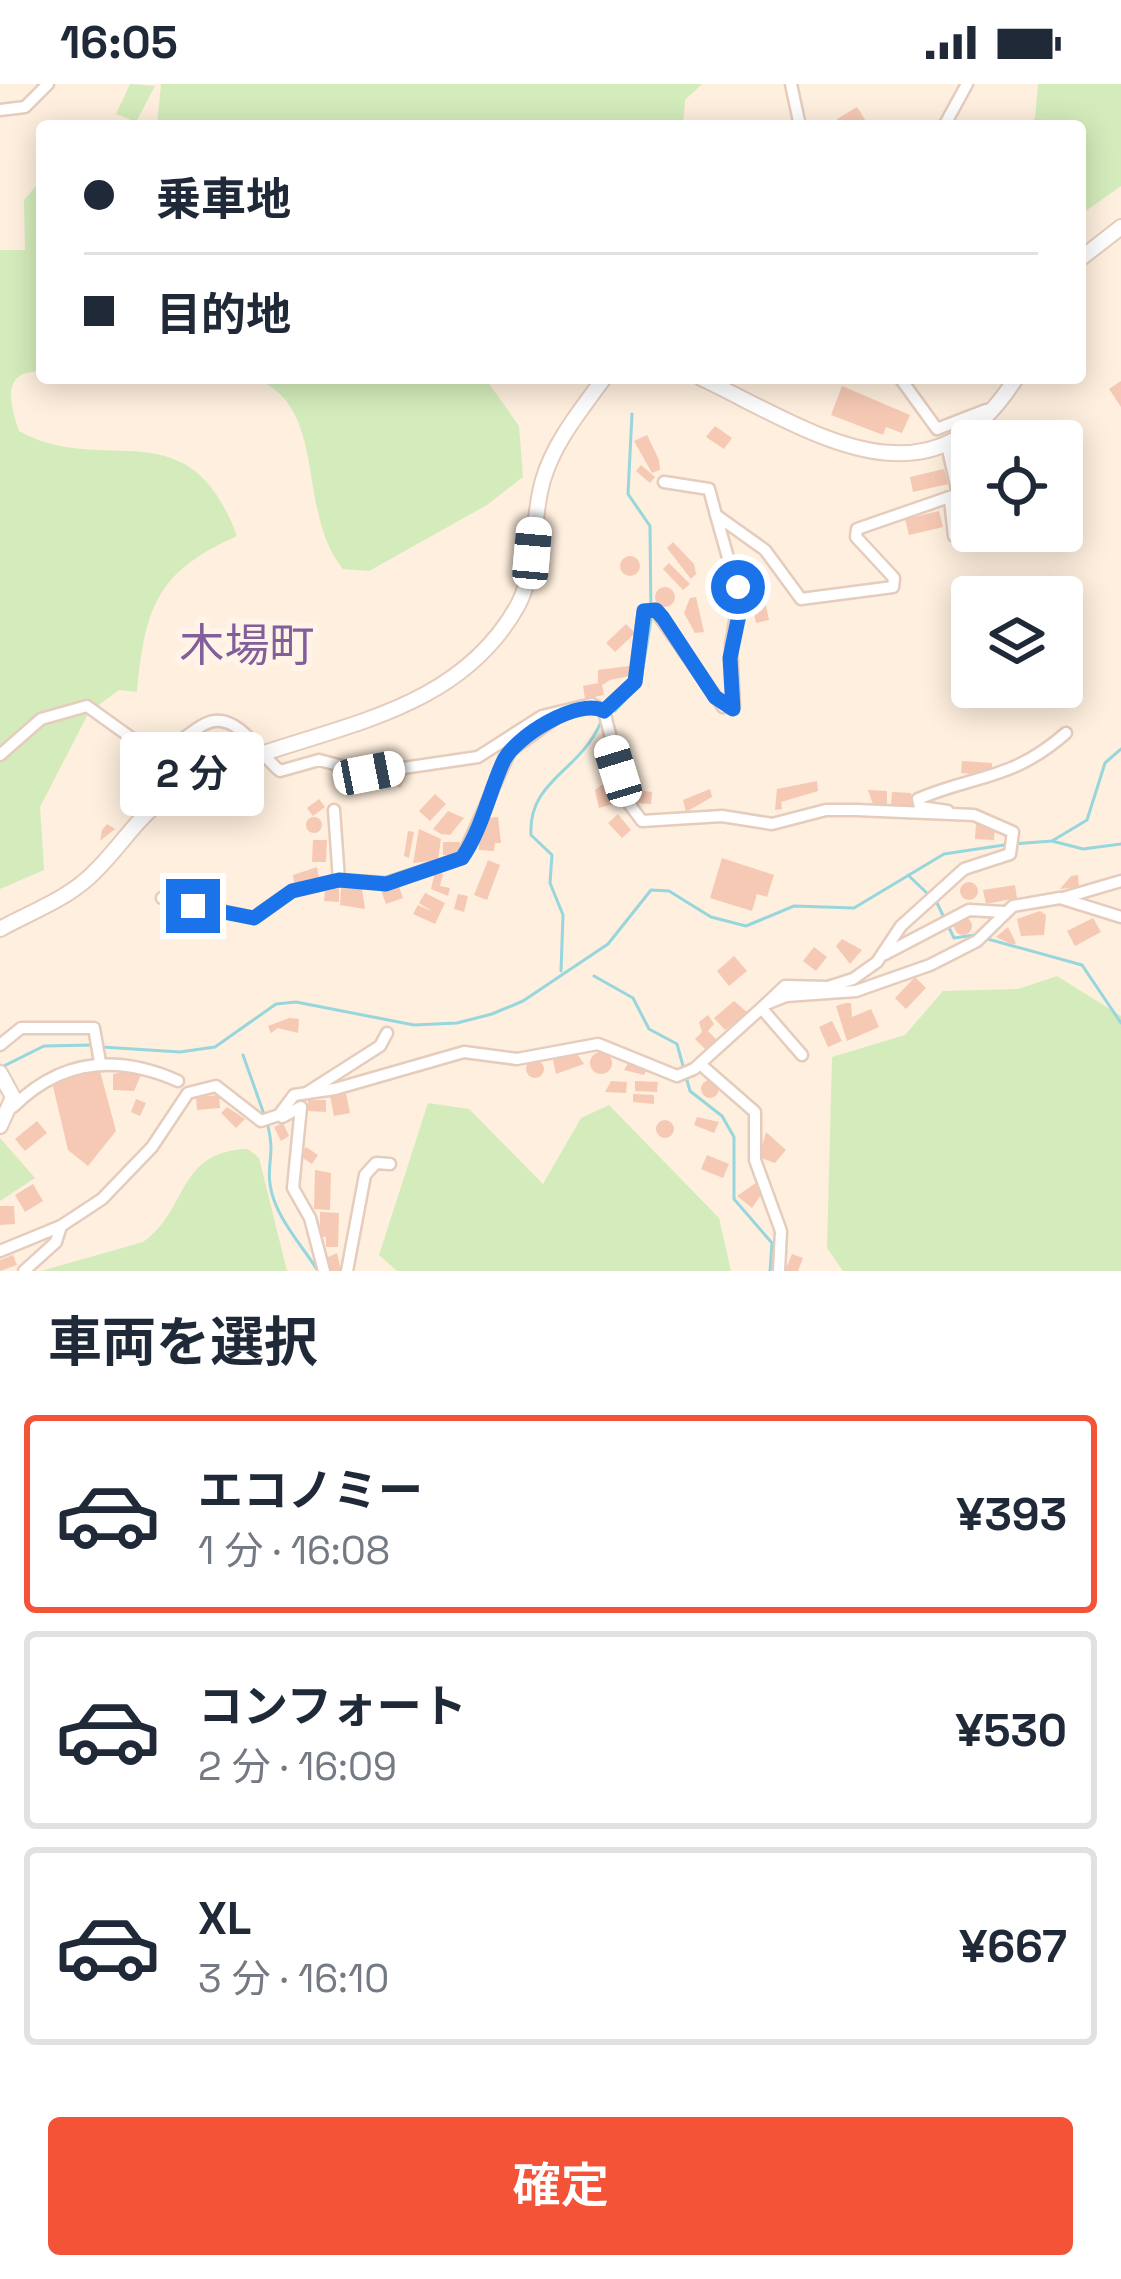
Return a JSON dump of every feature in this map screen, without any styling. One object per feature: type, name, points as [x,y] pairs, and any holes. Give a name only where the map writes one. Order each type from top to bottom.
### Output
[{"type":"street","points":[[0,110],[25,107],[48,84]]},
{"type":"street","points":[[791,84],[799,120]]},
{"type":"street","points":[[947,120],[968,84]]},
{"type":"street","points":[[1086,254],[1121,227]]},
{"type":"street","points":[[0,929],[92,875],[136,822],[175,791],[412,704],[480,651],[518,605],[543,480],[556,447],[600,384]]},
{"type":"street","points":[[714,384],[848,448],[907,454],[947,445],[974,432],[1012,384]]},
{"type":"street","points":[[904,384],[937,429],[994,409]]},
{"type":"street","points":[[716,515],[765,550],[796,595],[808,601],[846,589],[893,586],[894,578],[856,537],[857,529],[883,516],[958,494],[947,445]]},
{"type":"street","points":[[604,711],[635,682],[650,611],[715,697],[733,709],[731,646],[739,597],[709,489],[664,482]]},
{"type":"street","points":[[950,500],[951,509]]},
{"type":"street","points":[[0,755],[41,719],[88,706],[152,752],[170,749],[200,723],[211,721],[243,732],[264,758],[284,772],[319,760],[369,773],[478,757],[519,728],[592,704],[604,711],[627,801],[642,821],[722,816],[772,824],[826,810],[974,815]]},
{"type":"street","points":[[162,898],[254,918],[292,891],[339,880],[386,884],[462,858],[510,751],[567,709]]},
{"type":"street","points":[[885,954],[901,926],[937,899],[964,869],[1010,854],[1013,832],[974,815],[920,806],[918,799],[998,776],[1029,761],[1066,733]]},
{"type":"street","points":[[334,810],[339,880]]},
{"type":"street","points":[[764,1007],[771,993],[792,985],[840,984],[885,954],[978,907],[1004,912],[1121,881]]},
{"type":"street","points":[[1060,898],[1121,917]]},
{"type":"street","points":[[270,1118],[294,1095],[335,1090],[464,1052],[517,1059],[598,1044],[677,1076],[697,1067],[764,1007],[787,996],[856,991],[982,936],[1004,912]]},
{"type":"street","points":[[764,1007],[802,1055]]},
{"type":"street","points":[[0,1045],[21,1028],[94,1028],[100,1062]]},
{"type":"street","points":[[308,1092],[380,1046],[387,1033]]},
{"type":"street","points":[[0,1126],[13,1107],[49,1076],[100,1062],[131,1063],[178,1082]]},
{"type":"street","points":[[697,1067],[755,1112],[755,1160],[781,1231],[778,1271]]},
{"type":"street","points":[[3,1076],[13,1107]]},
{"type":"street","points":[[0,1251],[62,1226],[127,1176],[188,1093],[216,1086],[270,1118]]},
{"type":"street","points":[[270,1118],[301,1107],[292,1188],[310,1218],[324,1271]]},
{"type":"street","points":[[347,1271],[365,1175],[376,1163],[390,1164]]},
{"type":"street","points":[[24,1271],[56,1241],[62,1226]]},
{"type":"green space","points":[[130,84],[155,86],[137,120],[116,114]]},
{"type":"green space","points":[[161,84],[702,84],[685,100],[683,120],[158,120]]},
{"type":"green space","points":[[1038,84],[1121,84],[1121,186],[1086,211],[1086,120],[1035,118]]},
{"type":"green space","points":[[36,186],[36,372],[19,376],[11,390],[19,431],[51,444],[169,457],[194,471],[217,496],[237,536],[188,564],[160,596],[145,637],[137,692],[119,690],[89,712],[40,807],[44,870],[0,889],[0,250],[25,250],[24,200]]},
{"type":"green space","points":[[263,384],[489,384],[519,426],[523,477],[487,505],[369,571],[343,569],[320,518],[303,435],[293,411]]},
{"type":"green space","points":[[1057,976],[1121,1016],[1121,1271],[843,1271],[827,1248],[832,1057],[905,1035],[943,991],[1018,989]]},
{"type":"green space","points":[[428,1103],[469,1109],[543,1184],[581,1118],[609,1105],[719,1218],[731,1271],[397,1271],[379,1255]]},
{"type":"green space","points":[[0,1138],[35,1178],[0,1201]]},
{"type":"green space","points":[[248,1149],[259,1158],[287,1271],[41,1271],[143,1242],[169,1214],[195,1171],[225,1152]]},
{"type":"building","points":[[857,107],[865,120],[838,120]]},
{"type":"building","points":[[1121,381],[1121,407],[1109,389]]},
{"type":"building","points":[[842,386],[910,415],[902,433],[886,427],[883,435],[831,415]]},
{"type":"building","points":[[715,426],[732,438],[724,449],[706,437]]},
{"type":"building","points":[[647,435],[659,460],[660,470],[652,473],[634,441]]},
{"type":"building","points":[[641,465],[655,477],[650,483],[636,471]]},
{"type":"building","points":[[944,469],[948,484],[913,492],[910,477]]},
{"type":"building","points":[[939,511],[943,527],[909,535],[905,519]]},
{"type":"building","points":[[673,542],[694,564],[696,574],[691,579],[667,548]]},
{"type":"building","points":[[630,556],[640,566],[630,576],[620,566]]},
{"type":"building","points":[[669,563],[690,584],[683,590],[663,569]]},
{"type":"building","points":[[761,581],[769,620],[756,623],[748,584]]},
{"type":"building","points":[[665,587],[675,597],[665,607],[655,597]]},
{"type":"building","points":[[696,597],[704,632],[695,633],[684,613],[690,598]]},
{"type":"building","points":[[626,624],[635,633],[615,652],[606,643]]},
{"type":"building","points":[[629,666],[630,676],[610,680],[602,685],[604,695],[585,699],[583,686],[598,683],[598,670]]},
{"type":"building","points":[[962,761],[992,763],[992,776],[961,773]]},
{"type":"building","points":[[410,769],[400,788],[385,780],[384,777]]},
{"type":"building","points":[[607,781],[613,804],[599,808],[595,790]]},
{"type":"building","points":[[817,781],[818,791],[781,802],[782,809],[775,810],[777,789]]},
{"type":"building","points":[[710,789],[712,797],[686,812],[683,800]]},
{"type":"building","points":[[637,790],[652,792],[651,804],[636,803]]},
{"type":"building","points":[[868,790],[887,791],[887,807],[874,807]]},
{"type":"building","points":[[892,792],[911,793],[914,809],[891,805]]},
{"type":"building","points":[[435,794],[446,804],[430,821],[419,811]]},
{"type":"building","points":[[319,799],[325,807],[313,816],[307,808]]},
{"type":"building","points":[[448,811],[464,818],[450,835],[433,829]]},
{"type":"building","points":[[618,814],[631,830],[622,838],[608,823]]},
{"type":"building","points":[[314,817],[322,825],[314,833],[306,825]]},
{"type":"building","points":[[498,817],[501,843],[495,843],[494,851],[479,850],[479,830],[487,818]]},
{"type":"building","points":[[107,824],[115,829],[100,841],[102,830]]},
{"type":"building","points":[[976,824],[995,826],[994,840],[975,839]]},
{"type":"building","points":[[419,829],[441,839],[438,860],[413,863]]},
{"type":"building","points":[[408,831],[414,832],[409,858],[404,856]]},
{"type":"building","points":[[313,840],[327,840],[326,862],[312,862]]},
{"type":"building","points":[[443,842],[460,842],[459,855],[443,855]]},
{"type":"building","points":[[722,858],[774,875],[767,897],[757,894],[752,911],[710,898]]},
{"type":"building","points":[[488,860],[500,865],[487,900],[474,895]]},
{"type":"building","points":[[317,867],[320,884],[295,888],[293,875]]},
{"type":"building","points":[[435,872],[443,874],[440,886],[450,888],[448,896],[431,889]]},
{"type":"building","points":[[1078,875],[1079,887],[1060,889],[1071,876]]},
{"type":"building","points":[[969,882],[978,891],[969,900],[960,891]]},
{"type":"building","points":[[398,884],[403,898],[386,904],[381,890]]},
{"type":"building","points":[[1015,885],[1017,898],[986,904],[983,890]]},
{"type":"building","points":[[339,888],[339,902],[324,901],[325,891]]},
{"type":"building","points":[[341,888],[362,889],[365,909],[340,905]]},
{"type":"building","points":[[425,893],[445,903],[435,924],[413,914],[418,905],[433,912],[419,903]]},
{"type":"building","points":[[458,894],[468,896],[464,912],[454,909]]},
{"type":"building","points":[[1040,911],[1046,915],[1044,935],[1021,936],[1017,919]]},
{"type":"building","points":[[963,917],[972,926],[963,935],[954,926]]},
{"type":"building","points":[[1093,918],[1101,932],[1075,946],[1067,931]]},
{"type":"building","points":[[1008,927],[1016,943],[1013,945],[996,937]]},
{"type":"building","points":[[842,939],[862,950],[850,964],[836,946]]},
{"type":"building","points":[[814,947],[827,957],[816,971],[803,961]]},
{"type":"building","points":[[734,956],[747,971],[729,986],[717,971]]},
{"type":"building","points":[[915,977],[926,988],[906,1009],[895,998]]},
{"type":"building","points":[[734,1001],[748,1013],[725,1030],[714,1018]]},
{"type":"building","points":[[851,1003],[852,1017],[871,1009],[879,1027],[847,1041],[836,1006]]},
{"type":"building","points":[[708,1015],[714,1024],[708,1031],[717,1040],[706,1050],[695,1039],[702,1032],[699,1022]]},
{"type":"building","points":[[299,1019],[298,1033],[278,1028],[271,1033],[268,1026]]},
{"type":"building","points":[[832,1021],[842,1041],[828,1047],[819,1027]]},
{"type":"building","points":[[576,1052],[584,1064],[556,1074],[553,1060]]},
{"type":"building","points":[[601,1052],[612,1063],[601,1074],[590,1063]]},
{"type":"building","points":[[535,1060],[544,1069],[535,1078],[526,1069]]},
{"type":"building","points":[[630,1060],[648,1068],[644,1075],[624,1070]]},
{"type":"building","points":[[100,1071],[116,1131],[88,1166],[68,1150],[52,1082]]},
{"type":"building","points":[[113,1074],[141,1075],[134,1091],[113,1090]]},
{"type":"building","points":[[710,1080],[719,1089],[710,1098],[701,1089]]},
{"type":"building","points":[[611,1081],[627,1082],[626,1093],[605,1092]]},
{"type":"building","points":[[635,1081],[658,1082],[657,1092],[635,1091]]},
{"type":"building","points":[[346,1093],[350,1113],[334,1116],[330,1096]]},
{"type":"building","points":[[633,1094],[654,1095],[654,1104],[633,1102]]},
{"type":"building","points":[[219,1095],[220,1108],[197,1110],[196,1097]]},
{"type":"building","points":[[136,1099],[146,1103],[140,1116],[131,1112]]},
{"type":"building","points":[[308,1100],[326,1100],[326,1112],[308,1111]]},
{"type":"building","points":[[227,1107],[245,1119],[236,1128],[221,1113]]},
{"type":"building","points":[[697,1117],[719,1122],[714,1133],[694,1125]]},
{"type":"building","points":[[665,1120],[674,1129],[665,1138],[656,1129]]},
{"type":"building","points":[[37,1121],[47,1133],[25,1151],[15,1139]]},
{"type":"building","points":[[283,1123],[289,1136],[281,1141],[274,1127]]},
{"type":"building","points":[[766,1132],[786,1150],[775,1163],[759,1157]]},
{"type":"building","points":[[306,1147],[318,1155],[312,1164],[300,1156]]},
{"type":"building","points":[[707,1155],[729,1164],[723,1178],[701,1169]]},
{"type":"building","points":[[315,1170],[331,1173],[330,1210],[314,1209]]},
{"type":"building","points":[[757,1182],[763,1192],[752,1208],[737,1196]]},
{"type":"building","points":[[33,1184],[43,1201],[25,1212],[15,1195]]},
{"type":"building","points":[[0,1206],[14,1206],[15,1224],[0,1225]]},
{"type":"building","points":[[320,1212],[339,1213],[338,1247],[326,1247],[326,1237],[320,1237]]},
{"type":"building","points":[[337,1253],[341,1271],[331,1271],[326,1258]]},
{"type":"building","points":[[792,1254],[803,1258],[798,1271],[785,1271]]},
{"type":"building","points":[[13,1255],[17,1265],[0,1271],[0,1260]]},
{"type":"waterway","points":[[632,414],[628,494],[650,526],[651,620],[641,679]]},
{"type":"waterway","points":[[615,711],[636,688]]},
{"type":"waterway","points":[[561,971],[563,915],[550,883],[552,855],[531,835],[532,816],[546,789],[592,739],[601,722]]},
{"type":"waterway","points":[[1014,844],[1052,841],[1087,820],[1105,763],[1121,749]]},
{"type":"waterway","points":[[1052,841],[1083,849],[1121,844]]},
{"type":"waterway","points":[[102,1047],[180,1052],[215,1047],[276,1004],[296,1002],[414,1025],[457,1023],[523,1001],[608,944],[651,890],[669,891],[711,917],[746,926],[794,906],[854,908],[944,854],[1004,845]]},
{"type":"waterway","points":[[908,875],[930,896]]},
{"type":"waterway","points":[[937,903],[954,938],[975,935]]},
{"type":"waterway","points":[[984,938],[1082,965],[1121,1023]]},
{"type":"waterway","points":[[594,976],[633,998],[649,1029],[677,1044],[690,1091],[722,1116],[734,1137],[734,1199],[772,1243],[770,1271]]},
{"type":"waterway","points":[[0,1068],[44,1046],[92,1045]]},
{"type":"waterway","points":[[243,1055],[265,1117]]},
{"type":"waterway","points":[[268,1126],[273,1196],[318,1271]]},
{"type":"district","name":"木場町","points":[[247,645]]},
{"type":"route","points":[[193,906],[212,906],[254,918],[292,891],[339,880],[386,884],[462,858],[510,751],[567,709],[592,704],[604,711],[635,682],[644,611],[656,610],[715,697],[733,709],[730,658],[740,610],[738,587]]}]
